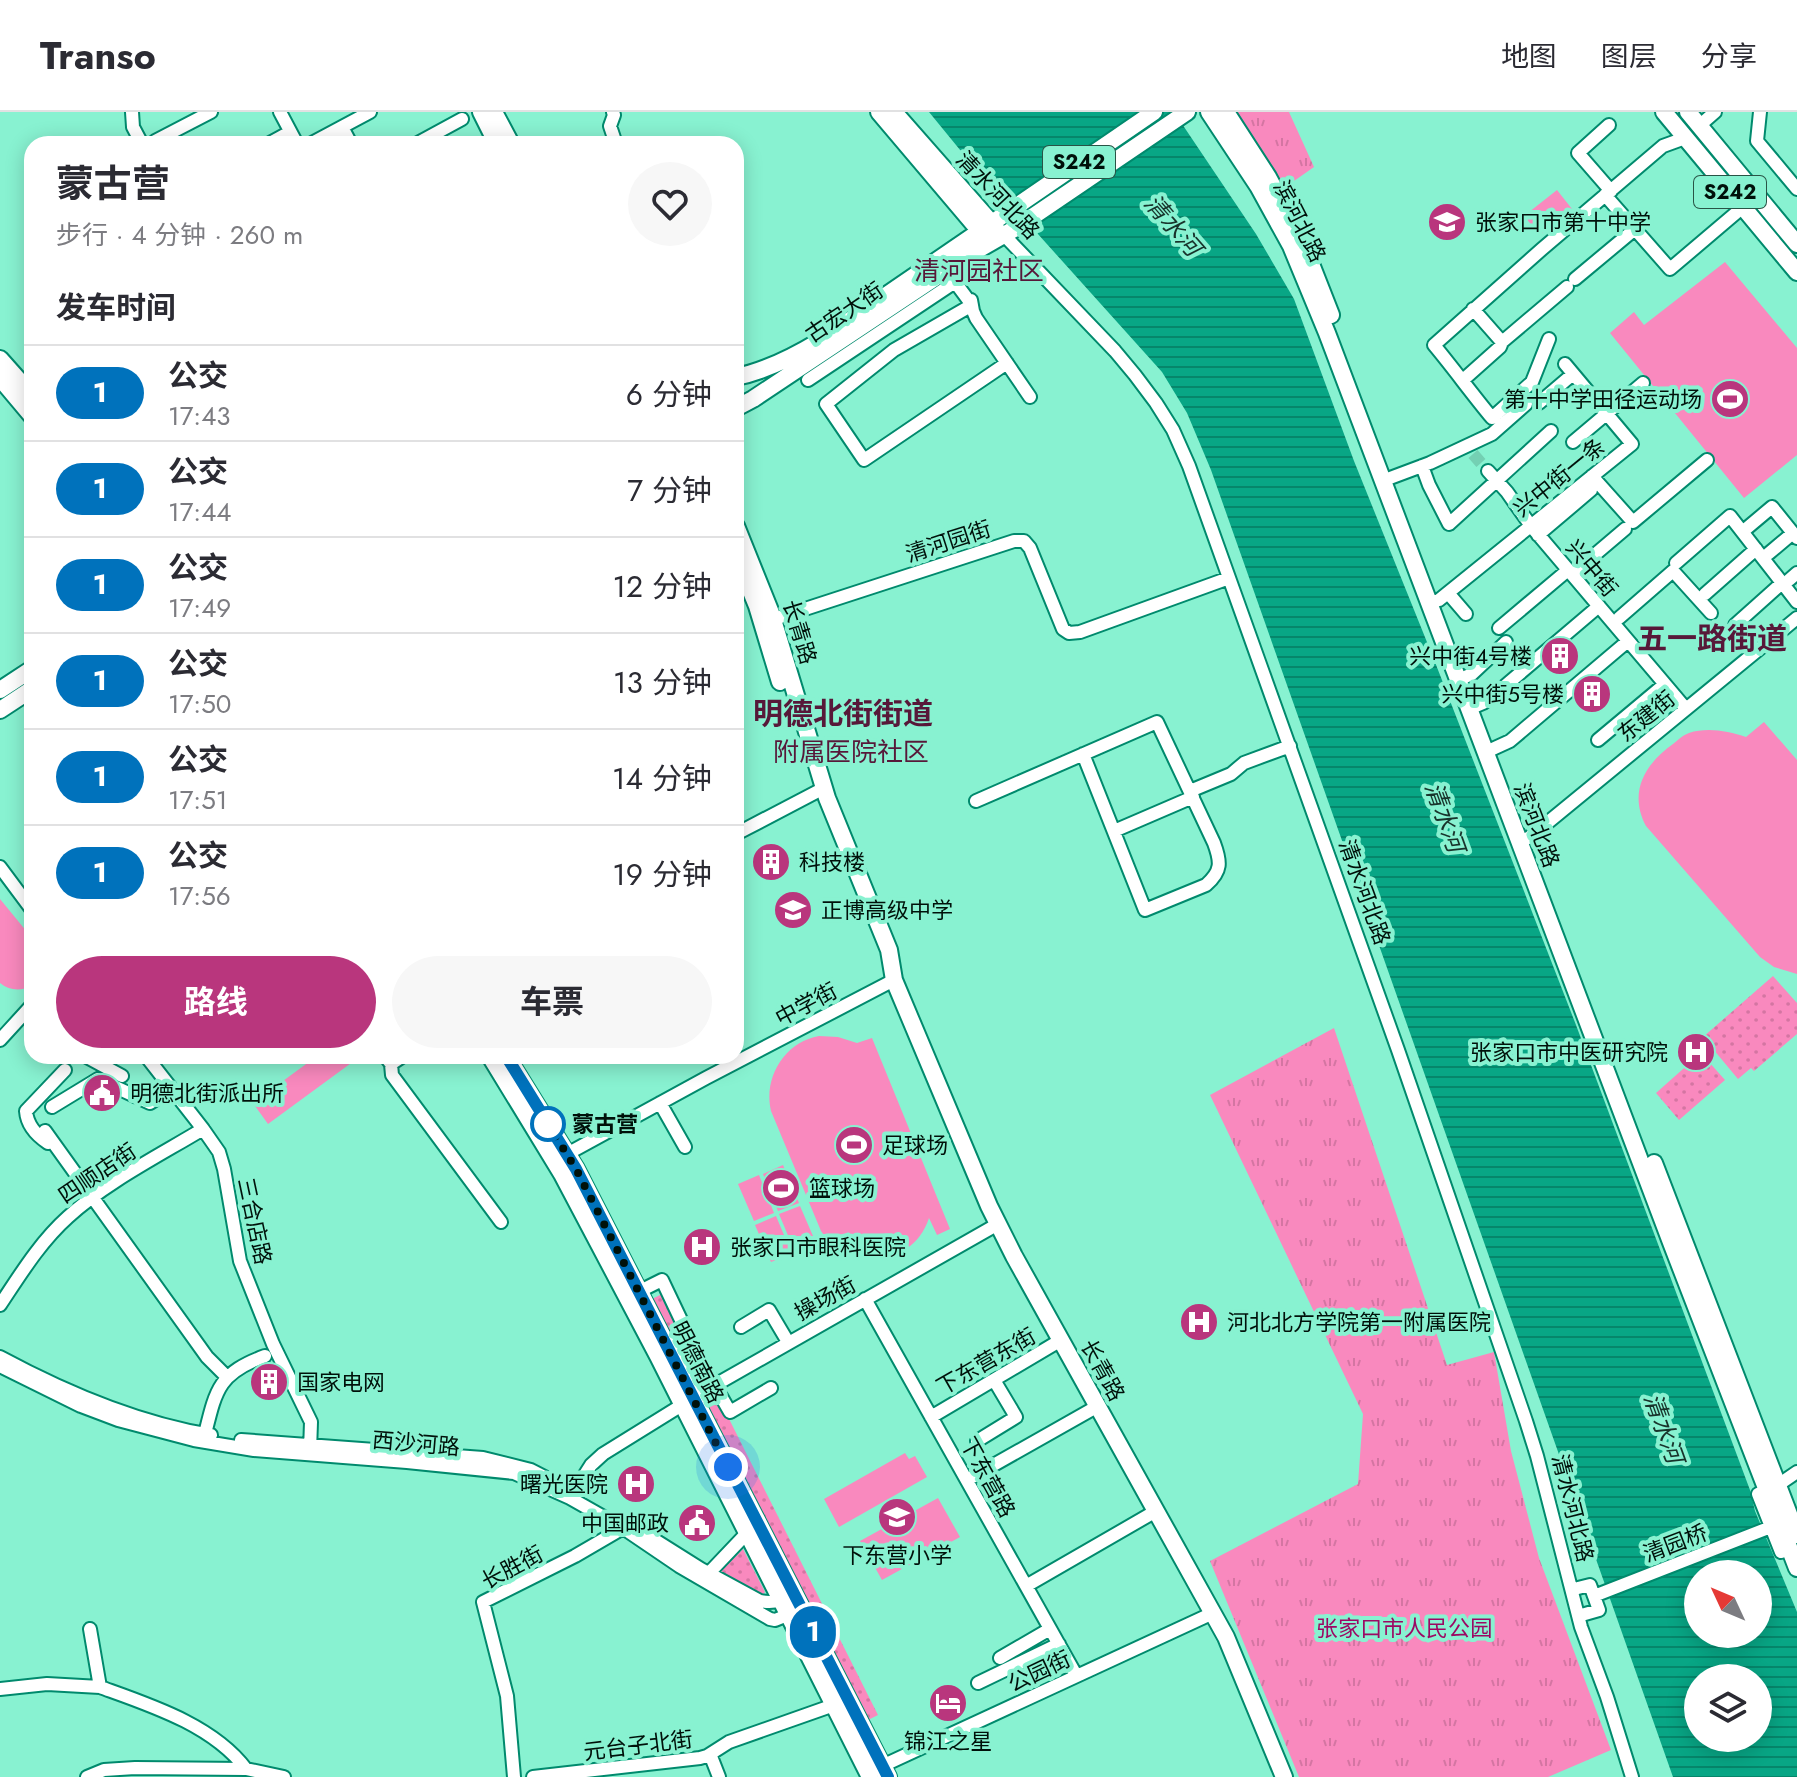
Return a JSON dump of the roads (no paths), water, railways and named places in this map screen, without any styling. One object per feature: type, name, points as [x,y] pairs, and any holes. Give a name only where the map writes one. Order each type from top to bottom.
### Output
[{"type":"main road","points":[[481,112],[493,136]]},
{"type":"main road","points":[[494,112],[507,136]]},
{"type":"main road","name":"清水河北路","points":[[879,112],[995,232]]},
{"type":"main road","name":"清水河北路","points":[[894,112],[995,232]]},
{"type":"main road","name":"古宏大街","points":[[744,405],[877,325],[995,232],[1005,213],[1154,112]]},
{"type":"main road","name":"滨河北路","points":[[1209,112],[1258,186],[1291,246],[1439,599],[1463,678],[1768,1490],[1784,1520],[1797,1568]]},
{"type":"main road","name":"滨河北路","points":[[1226,112],[1268,177],[1302,241],[1387,479]]},
{"type":"main road","name":"S242","points":[[1664,112],[1797,272]]},
{"type":"main road","name":"S242","points":[[1688,112],[1797,244]]},
{"type":"main road","name":"S242","points":[[995,232],[1183,114]]},
{"type":"main road","points":[[1685,138],[1699,126]]},
{"type":"main road","name":"古宏大街","points":[[744,374],[792,357],[995,232]]},
{"type":"main road","points":[[0,359],[24,386]]},
{"type":"main road","points":[[0,378],[24,406]]},
{"type":"main road","name":"长青路","points":[[744,550],[819,790],[889,950],[894,980],[998,1224],[1226,1637],[1284,1777]]},
{"type":"main road","name":"长青路","points":[[744,572],[768,621]]},
{"type":"main road","points":[[0,690],[24,674]]},
{"type":"main road","points":[[0,710],[24,694]]},
{"type":"main road","name":"明德南路","points":[[495,1064],[638,1292],[791,1604],[834,1705],[880,1773]]},
{"type":"main road","name":"明德南路","points":[[511,1064],[567,1154],[590,1212],[682,1405],[747,1533],[819,1645],[880,1773]]},
{"type":"street","points":[[132,112],[133,127],[141,136]]},
{"type":"street","points":[[162,136],[211,112]]},
{"type":"street","points":[[280,112],[292,136]]},
{"type":"street","points":[[325,136],[370,112]]},
{"type":"street","points":[[613,112],[610,126],[613,136]]},
{"type":"street","points":[[1699,126],[1715,112]]},
{"type":"street","points":[[1750,112],[1759,112],[1757,141],[1797,189]]},
{"type":"street","points":[[431,136],[462,119]]},
{"type":"street","points":[[1609,125],[1578,153],[1635,229],[1670,269],[1743,207]]},
{"type":"street","points":[[342,127],[347,136]]},
{"type":"street","points":[[1549,339],[1532,382],[1492,418],[1434,345],[1663,146],[1685,138]]},
{"type":"street","points":[[1463,380],[1502,342],[1635,229]]},
{"type":"street","name":"清水河北路","points":[[995,232],[1115,351],[1156,403],[1173,430],[1189,466],[1403,1064],[1526,1421],[1584,1638],[1607,1697],[1632,1777]]},
{"type":"street","points":[[950,268],[970,297],[976,318],[1030,397]]},
{"type":"street","points":[[808,380],[877,325],[955,282],[972,305]]},
{"type":"street","points":[[972,305],[894,350],[826,404],[864,460],[1007,363]]},
{"type":"street","points":[[1473,309],[1502,342]]},
{"type":"street","points":[[877,325],[894,350]]},
{"type":"street","name":"兴中街一条","points":[[1422,466],[1469,450],[1533,404],[1569,369],[1632,444],[1592,476],[1534,531],[1439,599]]},
{"type":"street","points":[[1573,442],[1643,383]]},
{"type":"street","points":[[1387,479],[1422,466],[1449,524],[1493,476],[1551,431]]},
{"type":"street","points":[[1592,476],[1633,522],[1707,460]]},
{"type":"street","name":"兴中街","points":[[1493,476],[1534,531],[1686,709]]},
{"type":"street","points":[[1534,531],[1591,490]]},
{"type":"street","points":[[1705,594],[1762,552],[1795,536],[1772,507],[1747,528]]},
{"type":"street","points":[[1676,563],[1730,516],[1789,579],[1797,602]]},
{"type":"street","points":[[1499,628],[1625,529]]},
{"type":"street","name":"清河园街","points":[[768,621],[1014,541],[1024,541],[1030,548],[1063,629],[1069,633],[1080,632],[1229,578]]},
{"type":"street","points":[[1619,618],[1673,571],[1711,613]]},
{"type":"street","points":[[1735,625],[1789,579]]},
{"type":"street","points":[[1439,599],[1466,614]]},
{"type":"street","points":[[1474,707],[1499,691],[1599,606]]},
{"type":"street","name":"东建街","points":[[1525,840],[1797,618]]},
{"type":"street","points":[[1491,750],[1510,741],[1628,641]]},
{"type":"street","points":[[1463,678],[1506,642]]},
{"type":"street","points":[[1598,740],[1665,684]]},
{"type":"street","points":[[976,801],[1083,754],[1157,722],[1214,843],[1218,873],[1194,890],[1145,910],[1083,754]]},
{"type":"street","points":[[1114,831],[1231,774],[1244,763],[1290,746]]},
{"type":"street","points":[[744,830],[819,790]]},
{"type":"street","points":[[0,867],[24,899]]},
{"type":"street","name":"中学街","points":[[744,1059],[894,980]]},
{"type":"street","points":[[2,1034],[24,1013]]},
{"type":"street","points":[[100,1064],[122,1076]]},
{"type":"street","name":"三合店路","points":[[152,1064],[219,1152],[240,1261],[273,1344],[311,1422],[310,1450]]},
{"type":"street","points":[[389,1064],[392,1075],[501,1222]]},
{"type":"street","name":"中学街","points":[[567,1154],[734,1064]]},
{"type":"street","points":[[56,1146],[45,1142],[34,1131],[26,1111],[65,1070]]},
{"type":"street","points":[[52,1107],[98,1079],[150,1103],[172,1089]]},
{"type":"street","points":[[660,1103],[685,1147]]},
{"type":"street","name":"四顺店街","points":[[0,1305],[34,1255],[66,1218],[93,1196],[203,1129]]},
{"type":"street","points":[[45,1131],[207,1357],[227,1377]]},
{"type":"street","name":"操场街","points":[[715,1385],[998,1224]]},
{"type":"street","points":[[638,1292],[662,1280],[699,1358],[730,1412],[771,1388]]},
{"type":"street","name":"下东营路","points":[[865,1299],[1076,1675]]},
{"type":"street","points":[[741,1327],[769,1310],[788,1342]]},
{"type":"street","name":"下东营东街","points":[[931,1417],[1061,1340]]},
{"type":"street","points":[[205,1434],[215,1395],[227,1377],[246,1363],[265,1356]]},
{"type":"street","name":"西沙河路","points":[[0,1357],[69,1392],[118,1410],[205,1434],[310,1450]]},
{"type":"street","name":"西沙河路","points":[[0,1366],[81,1406],[118,1420],[194,1440],[254,1450],[483,1458],[531,1470],[760,1601],[791,1604]]},
{"type":"street","points":[[977,1441],[1016,1417],[994,1380]]},
{"type":"street","points":[[572,1495],[591,1465],[603,1454],[682,1405]]},
{"type":"street","points":[[967,1480],[1098,1406]]},
{"type":"street","points":[[1768,1490],[1797,1472]]},
{"type":"street","points":[[1026,1586],[1156,1511]]},
{"type":"street","name":"清园桥","points":[[1585,1614],[1599,1610],[1588,1590],[1784,1520]]},
{"type":"street","name":"西沙河路","points":[[624,1525],[679,1566],[770,1619],[775,1620],[791,1604]]},
{"type":"street","name":"长胜街","points":[[514,1777],[507,1696],[483,1602],[575,1556],[624,1525]]},
{"type":"street","points":[[709,1573],[747,1533]]},
{"type":"street","name":"公园街","points":[[880,1773],[1076,1675],[1213,1613]]},
{"type":"street","points":[[90,1629],[100,1687]]},
{"type":"street","points":[[1000,1658],[1050,1629]]},
{"type":"street","points":[[978,1683],[1059,1644]]},
{"type":"street","points":[[0,1689],[47,1684],[100,1687],[181,1719],[212,1739],[246,1769]]},
{"type":"street","name":"元台子北街","points":[[536,1777],[700,1758],[729,1742],[834,1705]]},
{"type":"street","points":[[710,1754],[719,1777]]},
{"type":"street","points":[[87,1777],[104,1770],[135,1768],[246,1769],[284,1777]]},
{"type":"water","name":"清水河","points":[[929,112],[1174,112],[1256,234],[1294,299],[1354,461],[1576,1025],[1750,1490],[1755,1511],[1797,1612],[1797,1777],[1673,1777],[1211,470],[1187,413],[1162,372],[1037,233],[1001,200]]},
{"type":"tunnel","points":[[1473,454],[1488,471]]},
{"type":"place","name":"张家口市第十中学","points":[[1447,222]]},
{"type":"place","name":"第十中学田径运动场","points":[[1730,399]]},
{"type":"place","name":"兴中街4号楼","points":[[1560,656]]},
{"type":"place","name":"兴中街5号楼","points":[[1592,694]]},
{"type":"place","name":"科技楼","points":[[771,862]]},
{"type":"place","name":"正博高级中学","points":[[793,910]]},
{"type":"place","name":"张家口市中医研究院","points":[[1696,1052]]},
{"type":"place","name":"明德北街派出所","points":[[102,1093]]},
{"type":"place","name":"蒙古营","points":[[548,1124]]},
{"type":"place","name":"足球场","points":[[854,1145]]},
{"type":"place","name":"篮球场","points":[[781,1188]]},
{"type":"place","name":"张家口市眼科医院","points":[[702,1247]]},
{"type":"place","name":"河北北方学院第一附属医院","points":[[1199,1322]]},
{"type":"place","name":"国家电网","points":[[269,1382]]},
{"type":"place","name":"曙光医院","points":[[636,1484]]},
{"type":"place","name":"下东营小学","points":[[897,1517]]},
{"type":"place","name":"中国邮政","points":[[697,1523]]},
{"type":"place","name":"锦江之星","points":[[948,1703]]},
{"type":"district","name":"清河园社区","points":[[979,271]]},
{"type":"district","name":"五一路街道","points":[[1712,638]]},
{"type":"district","name":"明德北街街道","points":[[843,713]]},
{"type":"district","name":"附属医院社区","points":[[851,752]]},
{"type":"park label","name":"张家口市人民公园","points":[[1404,1628]]}]
